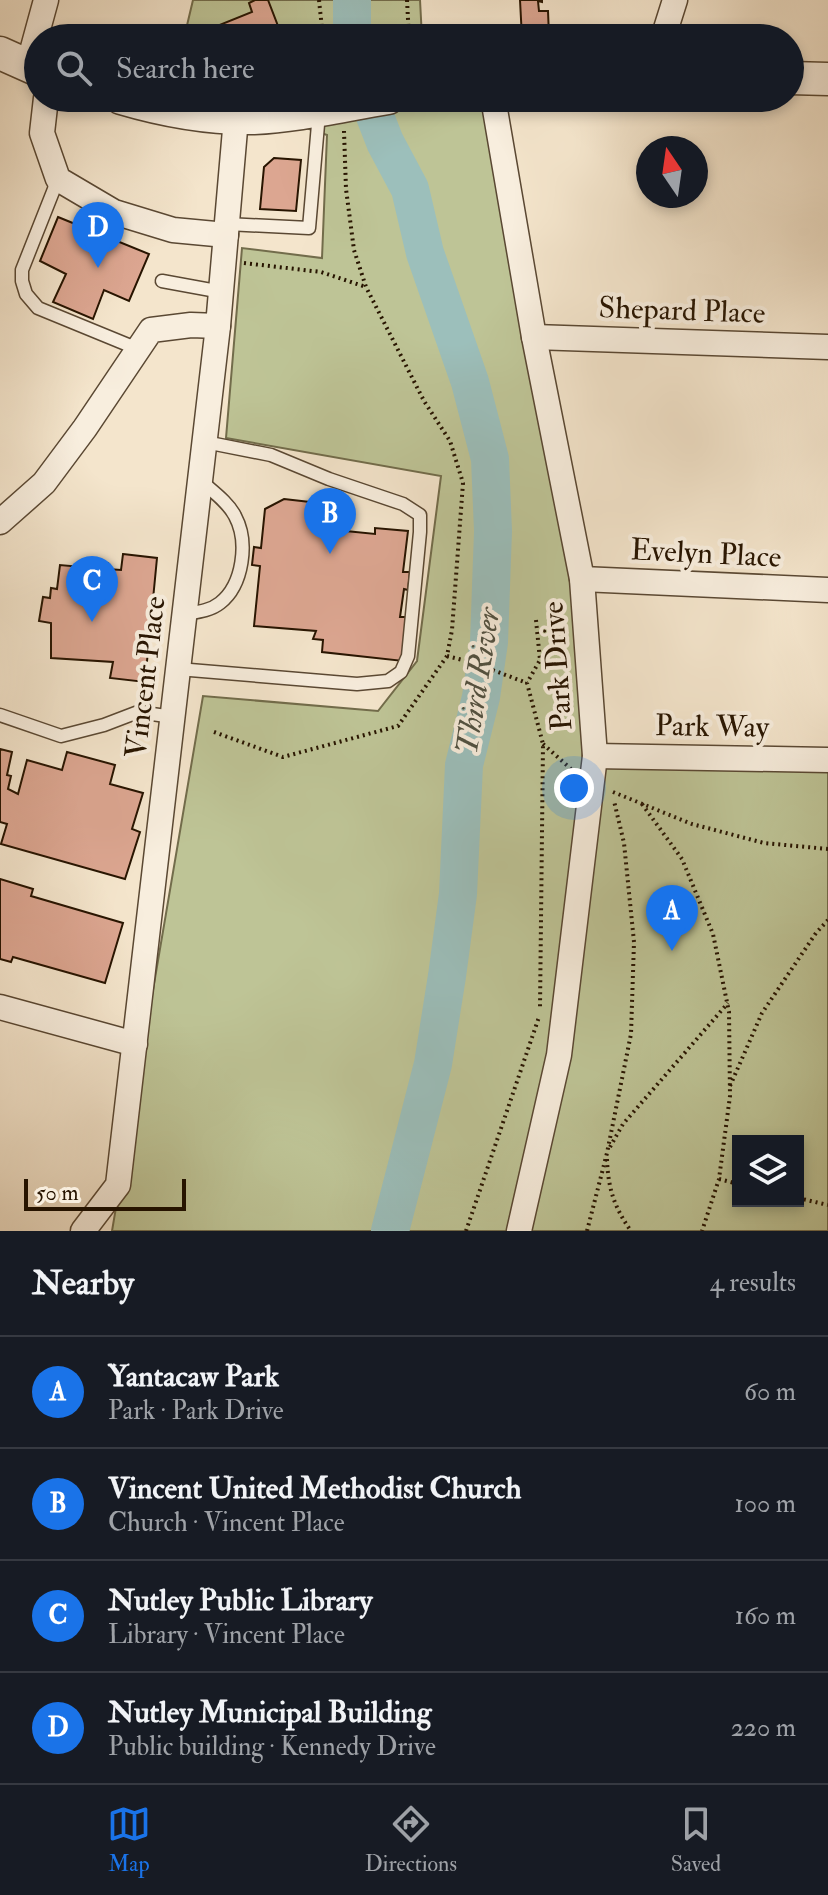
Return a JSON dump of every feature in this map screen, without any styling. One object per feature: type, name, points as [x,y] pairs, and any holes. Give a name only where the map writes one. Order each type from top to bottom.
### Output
[{"type":"street","points":[[37,24],[46,0]]},
{"type":"street","points":[[667,24],[675,0]]},
{"type":"street","points":[[804,78],[828,79]]},
{"type":"street","points":[[44,112],[42,133],[58,179],[114,212],[173,230],[227,229]]},
{"type":"street","points":[[174,112],[236,118],[297,112]]},
{"type":"street","name":"Park Drive","points":[[495,112],[534,337],[582,579],[595,756],[559,1055],[519,1231]]},
{"type":"street","name":"Vincent Place","points":[[83,1231],[118,1185],[222,292],[236,118]]},
{"type":"street","points":[[0,522],[44,483],[151,330],[191,325],[218,326]]},
{"type":"street","name":"Shepard Place","points":[[534,337],[828,347]]},
{"type":"street","name":"Evelyn Place","points":[[582,579],[828,590]]},
{"type":"street","name":"Park Way","points":[[595,756],[828,760]]},
{"type":"street","points":[[0,1007],[135,1044]]},
{"type":"lane","points":[[227,229],[309,228],[330,112]]},
{"type":"lane","points":[[58,179],[22,270],[26,294],[38,308],[138,349]]},
{"type":"lane","points":[[162,281],[222,292]]},
{"type":"lane","points":[[178,669],[357,684],[388,681],[401,672],[408,656],[420,515],[403,504],[271,455],[205,442]]},
{"type":"lane","points":[[185,614],[206,611],[220,604],[234,589],[240,572],[241,530],[235,514],[200,480]]},
{"type":"lane","points":[[0,715],[61,736],[138,712],[173,717]]},
{"type":"path","points":[[319,0],[322,24]]},
{"type":"path","points":[[407,0],[408,24]]},
{"type":"path","points":[[214,732],[283,757],[398,726],[447,656],[452,630],[463,483],[450,441],[424,401],[366,287],[354,250],[332,112]]},
{"type":"path","points":[[224,264],[253,263],[321,272],[366,287]]},
{"type":"path","points":[[466,1231],[540,1014],[543,744],[527,683],[540,660],[536,620]]},
{"type":"path","points":[[447,656],[527,683]]},
{"type":"path","points":[[543,744],[580,777],[592,783]]},
{"type":"path","points":[[587,1231],[607,1153],[631,1034],[634,942],[624,843],[611,791],[692,824],[764,843],[828,849]]},
{"type":"path","points":[[642,804],[682,859],[713,934],[728,1003],[730,1088],[719,1179],[702,1231]]},
{"type":"path","points":[[730,1088],[762,1013],[828,920]]},
{"type":"path","points":[[631,1231],[608,1184],[607,1153],[623,1124],[728,1003]]},
{"type":"path","points":[[719,1179],[732,1182]]},
{"type":"path","points":[[804,1199],[828,1205]]},
{"type":"green space","points":[[193,0],[420,0],[421,24],[187,24]]},
{"type":"green space","points":[[258,112],[494,112],[608,756],[828,761],[828,1231],[112,1231],[203,696],[378,711],[417,661],[441,476],[226,438],[242,248],[322,258],[327,135]]},
{"type":"building","points":[[268,0],[277,24],[222,24],[252,12],[249,3]]},
{"type":"building","points":[[520,0],[542,0],[538,1],[539,11],[548,11],[549,24],[521,24]]},
{"type":"building","points":[[274,158],[301,160],[296,211],[260,209],[264,167]]},
{"type":"building","points":[[58,217],[149,254],[129,301],[104,290],[93,319],[53,302],[66,274],[40,261]]},
{"type":"building","points":[[284,499],[310,502],[328,515],[326,529],[375,534],[375,528],[408,531],[403,572],[410,572],[400,617],[406,617],[403,661],[322,652],[323,640],[313,639],[316,631],[254,626],[260,566],[252,565],[254,547],[261,548],[265,509]]},
{"type":"building","points":[[123,554],[157,558],[145,682],[110,678],[113,662],[51,658],[51,623],[39,621],[43,597],[50,598],[51,588],[57,589],[60,565],[81,567],[83,560],[108,563],[107,569],[121,570]]},
{"type":"building","points":[[0,749],[12,752],[7,775],[11,776],[8,789],[18,794],[27,760],[62,770],[67,752],[115,765],[110,784],[143,793],[132,829],[140,832],[125,879],[1,844],[7,824],[0,822]]},
{"type":"building","points":[[0,879],[33,889],[31,896],[123,923],[105,983],[13,957],[11,962],[0,959]]},
{"type":"waterway","name":"Third River","points":[[352,0],[352,24]]},
{"type":"waterway","name":"Third River","points":[[373,112],[385,142],[410,189],[425,253],[470,382],[490,459],[493,531],[489,642],[481,697],[464,765],[458,894],[447,976],[433,1064],[390,1231]]},
{"type":"place","name":"Nutley Municipal Building","points":[[98,268]]},
{"type":"place","name":"Vincent United Methodist Church","points":[[330,554]]},
{"type":"place","name":"Nutley Public Library","points":[[92,622]]},
{"type":"place","name":"Yantacaw Park","points":[[672,951]]}]
